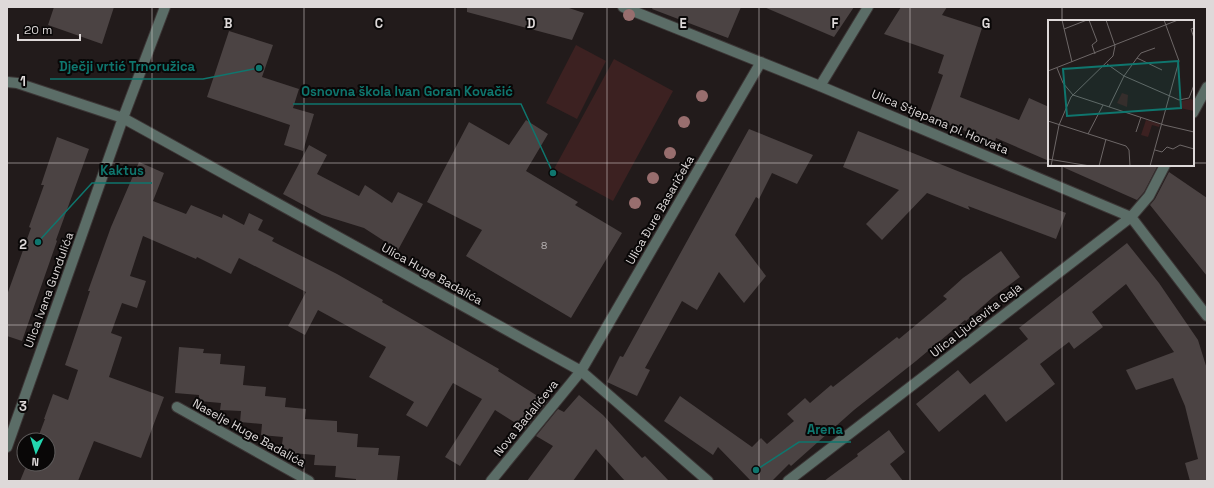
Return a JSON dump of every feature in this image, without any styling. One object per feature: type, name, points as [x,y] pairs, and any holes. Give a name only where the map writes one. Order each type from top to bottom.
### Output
[{"type":"street","name":"Ulica Ivana Gundulića","points":[[7,447],[165,7]]},
{"type":"street","name":"Ulica Stjepana pl. Horvata","points":[[623,7],[820,86],[1131,217],[1207,316]]},
{"type":"street","points":[[820,86],[868,7]]},
{"type":"street","name":"Ulica Đure Basaričeka","points":[[581,371],[761,62]]},
{"type":"street","name":"Ulica Huge Badalića","points":[[7,82],[17,83],[124,118],[581,371],[708,481]]},
{"type":"street","points":[[1194,111],[1207,87]]},
{"type":"street","name":"Ulica Ljudevita Gaja","points":[[788,481],[1131,217],[1149,196],[1164,166]]},
{"type":"street","name":"Nova Badalićeva","points":[[491,481],[581,371]]},
{"type":"street","name":"Naselje Huge Badalića","points":[[177,408],[308,481]]},
{"type":"shaded area","points":[[576,45],[606,61],[577,119],[546,103]]},
{"type":"shaded area","points":[[614,59],[673,91],[613,201],[554,169]]},
{"type":"building","points":[[54,7],[114,7],[102,44],[48,25]]},
{"type":"building","points":[[467,7],[566,7],[584,13],[572,40],[467,12]]},
{"type":"building","points":[[653,7],[741,7],[728,38],[652,9]]},
{"type":"building","points":[[764,7],[854,7],[834,37]]},
{"type":"building","points":[[901,7],[947,7],[942,15],[982,28],[960,97],[1019,120],[1029,98],[1048,107],[1048,161],[996,138],[995,142],[928,117],[943,75],[938,73],[944,55],[884,34]]},
{"type":"building","points":[[229,31],[273,45],[262,77],[299,89],[293,108],[314,114],[303,151],[284,145],[290,125],[207,97]]},
{"type":"building","points":[[526,120],[548,134],[526,171],[578,202],[575,205],[622,233],[571,318],[466,256],[482,230],[427,202],[469,122],[509,145]]},
{"type":"building","points":[[749,129],[813,155],[797,184],[772,173],[759,199],[756,197],[735,235],[766,276],[744,303],[719,272],[697,310],[682,301],[645,368],[650,370],[637,396],[607,382],[620,356],[623,357]]},
{"type":"building","points":[[858,131],[1066,213],[1056,239],[968,206],[970,210],[927,193],[882,240],[866,224],[899,190],[843,167]]},
{"type":"building","points":[[57,137],[89,149],[22,341],[7,336],[7,295],[31,228],[29,227],[44,185],[41,185]]},
{"type":"building","points":[[309,145],[327,155],[317,174],[359,196],[365,185],[392,203],[398,192],[423,204],[398,250],[364,228],[322,215],[283,194]]},
{"type":"building","points":[[139,162],[164,173],[153,201],[186,214],[191,205],[222,218],[223,214],[244,225],[249,213],[263,220],[258,230],[274,238],[272,241],[337,274],[383,300],[382,302],[499,369],[498,371],[547,402],[525,429],[495,410],[460,466],[445,457],[482,399],[453,383],[427,427],[406,415],[414,402],[369,377],[386,347],[318,310],[305,335],[288,326],[306,292],[239,258],[231,274],[197,257],[196,259],[143,236],[130,276],[146,281],[137,308],[122,303],[111,333],[122,337],[109,377],[164,397],[141,458],[94,441],[78,481],[20,481],[24,472],[56,472],[56,432],[40,432],[53,394],[68,400],[78,370],[65,365],[90,291],[88,291],[111,227]]},
{"type":"building","points":[[1060,166],[1157,166],[1144,192],[1137,200]]},
{"type":"building","points":[[1169,172],[1207,198],[1207,276],[1150,205],[1155,199]]},
{"type":"building","points":[[1127,243],[1159,283],[1198,340],[1207,369],[1207,481],[1190,481],[1185,463],[1198,459],[1185,406],[1173,378],[1136,390],[1126,370],[1174,352],[1126,284],[1092,312],[1103,327],[1074,349],[1069,342],[1040,364],[1055,384],[1006,422],[985,394],[939,432],[916,404],[958,370],[970,384],[1028,339],[1019,328]]},
{"type":"building","points":[[1001,251],[1020,277],[993,297],[966,321],[965,320],[854,410],[791,466],[789,464],[772,481],[751,481],[718,447],[713,455],[664,421],[680,396],[752,447],[761,438],[767,444],[794,421],[787,414],[805,398],[810,403],[831,385],[833,387],[897,337],[899,339],[947,299],[943,296],[963,278]]},
{"type":"building","points":[[179,347],[204,349],[203,353],[221,354],[220,364],[245,366],[243,385],[266,387],[265,396],[286,398],[285,407],[306,409],[305,419],[337,421],[337,432],[358,434],[357,447],[379,448],[378,455],[400,456],[397,481],[356,481],[356,479],[335,477],[336,466],[314,465],[315,455],[281,452],[283,437],[261,435],[262,424],[240,422],[241,411],[220,410],[221,403],[199,401],[199,395],[175,393]]},
{"type":"building","points":[[579,395],[603,415],[642,458],[645,456],[669,481],[625,481],[596,449],[573,481],[527,481],[553,446],[536,436],[558,409],[564,412]]},
{"type":"building","points":[[889,430],[905,452],[890,464],[903,481],[824,481],[858,456],[857,454]]},
{"type":"place","name":"Dječji vrtić Trnoružica","points":[[259,68]]},
{"type":"place","name":"Osnovna škola Ivan Goran Kovačić","points":[[553,173]]},
{"type":"place","name":"Kaktus","points":[[38,242]]},
{"type":"place","name":"Arena","points":[[756,470]]}]
